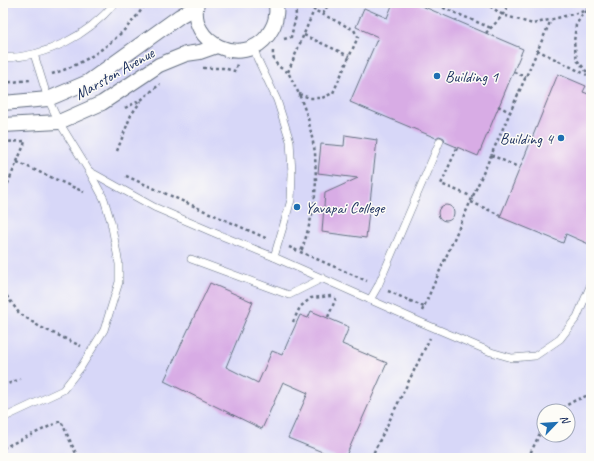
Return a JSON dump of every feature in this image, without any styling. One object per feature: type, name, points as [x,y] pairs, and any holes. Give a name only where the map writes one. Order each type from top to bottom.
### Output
[{"type":"street","points":[[196,5],[196,19],[200,30],[208,39],[217,46],[229,50],[255,53],[273,28],[276,16],[276,3]]},
{"type":"street","name":"Marston Avenue","points":[[3,103],[48,99],[88,82],[196,5]]},
{"type":"street","name":"Marston Avenue","points":[[3,125],[59,122],[102,103],[159,65],[186,54],[200,52],[217,46]]},
{"type":"lane","points":[[3,58],[34,54],[71,40],[92,26],[115,3]]},
{"type":"lane","points":[[255,53],[277,100],[290,141],[292,173],[291,200],[274,257]]},
{"type":"lane","points":[[3,418],[63,390],[81,367],[104,330],[118,282],[119,264],[111,222],[104,199],[89,170],[59,122],[48,99],[34,54]]},
{"type":"lane","points":[[370,300],[378,286],[440,142]]},
{"type":"lane","points":[[89,170],[154,207],[323,278],[491,352],[512,358],[535,356],[560,340],[577,317],[591,284]]},
{"type":"lane","points":[[191,259],[290,295],[323,278]]},
{"type":"path","points":[[3,83],[41,79],[79,63],[104,48],[129,25],[146,3]]},
{"type":"path","points":[[281,40],[291,37],[296,16],[295,3]]},
{"type":"path","points":[[288,72],[317,3]]},
{"type":"path","points":[[323,14],[328,3]]},
{"type":"path","points":[[432,3],[491,28]]},
{"type":"path","points":[[485,3],[504,15],[534,24],[591,8]]},
{"type":"path","points":[[486,33],[504,15],[508,3]]},
{"type":"path","points":[[590,76],[577,60],[574,42],[576,25],[582,15],[591,8]]},
{"type":"path","points":[[299,94],[310,98],[322,98],[333,93],[358,37],[354,30],[314,10]]},
{"type":"path","points":[[418,321],[551,20]]},
{"type":"path","points":[[304,35],[349,56]]},
{"type":"path","points":[[198,69],[223,68],[235,71],[237,64],[249,62],[255,53],[274,48],[273,54],[275,62],[280,69],[288,72],[299,94],[308,118],[316,152],[314,207],[301,252]]},
{"type":"path","points":[[538,50],[590,76]]},
{"type":"path","points":[[514,72],[526,76]]},
{"type":"path","points":[[121,110],[141,100],[162,82]]},
{"type":"path","points":[[116,151],[131,115],[141,100]]},
{"type":"path","points":[[498,106],[510,112]]},
{"type":"path","points":[[3,142],[30,140]]},
{"type":"path","points":[[3,195],[24,145],[24,141]]},
{"type":"path","points":[[457,148],[441,184],[473,196]]},
{"type":"path","points":[[491,155],[518,167]]},
{"type":"path","points":[[17,162],[84,192]]},
{"type":"path","points":[[471,202],[500,215]]},
{"type":"path","points":[[3,291],[19,312],[40,327],[81,346]]},
{"type":"path","points":[[294,322],[300,307],[311,298],[330,296],[343,301]]},
{"type":"path","points":[[328,317],[336,298]]},
{"type":"path","points":[[371,458],[435,328]]},
{"type":"path","points":[[3,386],[20,378]]},
{"type":"path","points":[[570,403],[591,394]]},
{"type":"path","points":[[3,448],[61,421],[78,458]]},
{"type":"path","points":[[528,458],[536,442]]},
{"type":"shaded area","name":"Yavapai College","points":[[3,3],[591,3],[591,458],[3,458]]},
{"type":"building","name":"Building 1","points":[[393,3],[415,3],[523,49],[478,156],[445,142],[444,138],[442,137],[439,136],[436,138],[350,102],[378,37],[356,27],[364,8],[387,18]]},
{"type":"building","name":"Building 4","points":[[558,74],[586,86],[583,92],[591,95],[591,245],[566,234],[563,243],[500,217]]},
{"type":"building","points":[[345,135],[377,140],[366,238],[322,232],[325,193],[358,178],[318,173],[321,144],[344,146]]},
{"type":"building","points":[[446,205],[452,207],[454,213],[452,219],[446,221],[440,219],[438,213],[440,207]]},
{"type":"building","points":[[210,283],[253,302],[226,367],[258,383],[272,351],[282,355],[300,315],[308,318],[311,311],[349,327],[342,344],[387,363],[345,458],[337,458],[288,438],[308,393],[283,382],[262,429],[164,381]]},
{"type":"place","name":"Building 1","points":[[437,76]]},
{"type":"place","name":"Building 4","points":[[561,138]]},
{"type":"place","name":"Yavapai College","points":[[297,207]]}]
